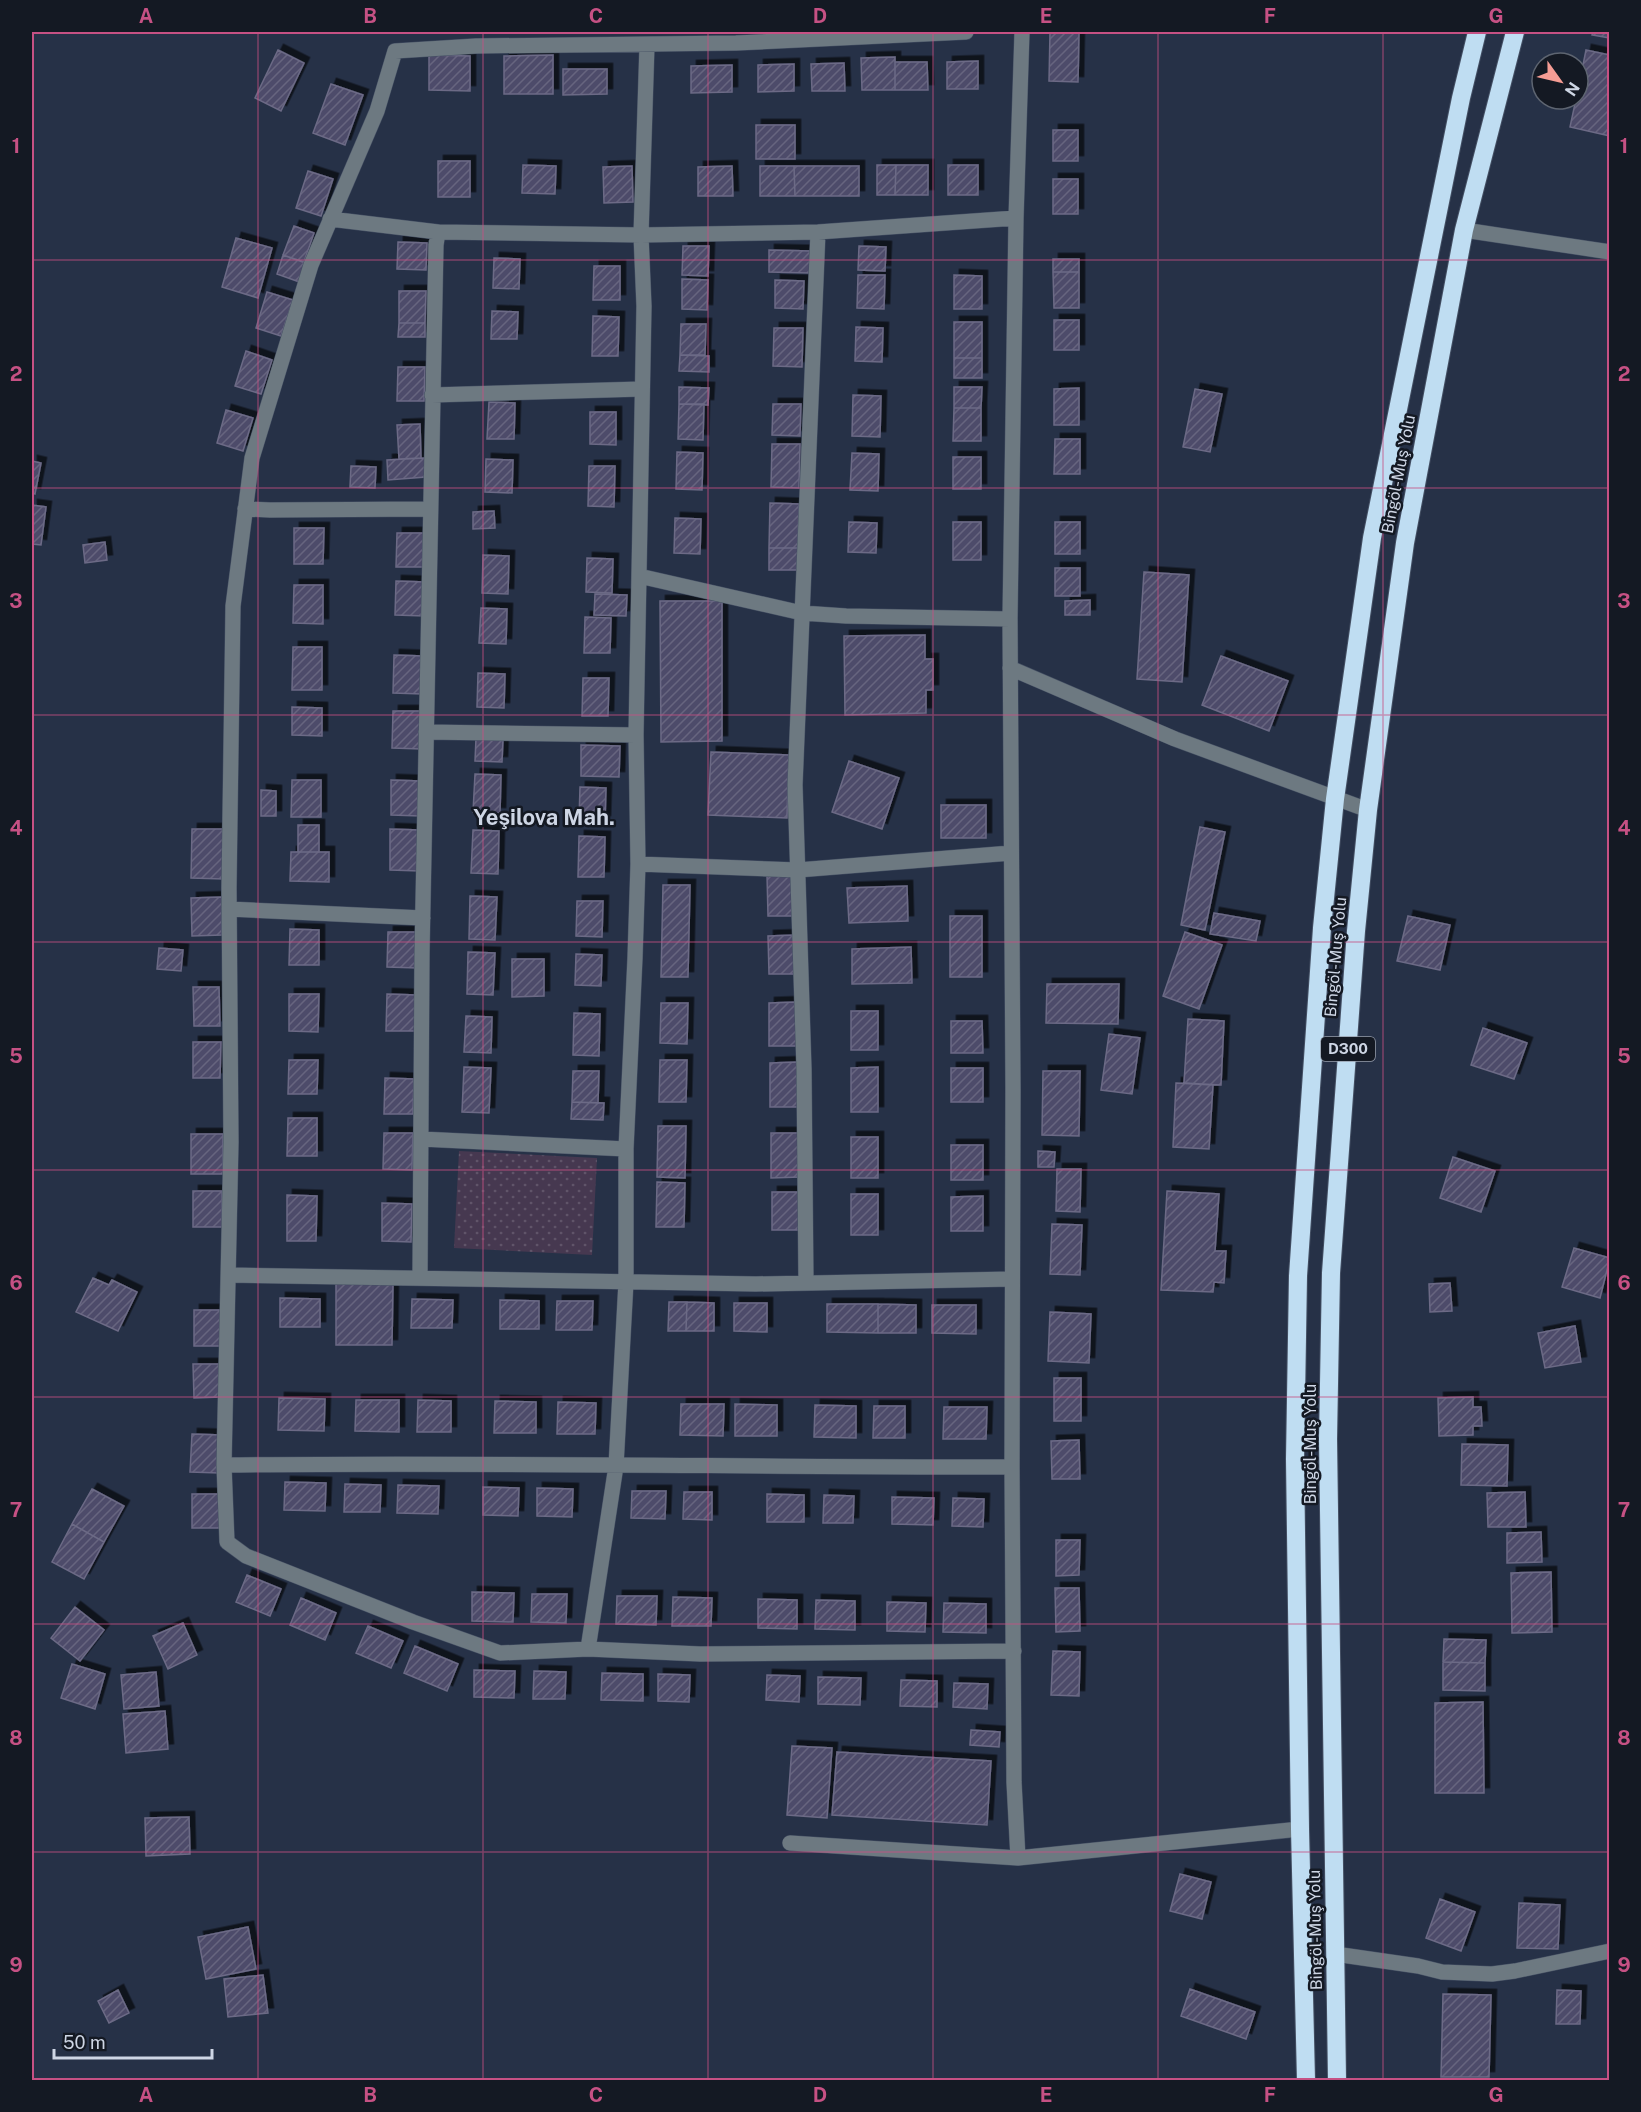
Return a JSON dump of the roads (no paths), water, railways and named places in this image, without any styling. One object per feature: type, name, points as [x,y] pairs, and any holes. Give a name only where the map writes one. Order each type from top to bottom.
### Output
[{"type":"highway","name":"Bingöl-Muş Yolu","points":[[1306,2080],[1295,1459],[1298,1276],[1322,928],[1335,799],[1372,538],[1461,99],[1477,32]]},
{"type":"highway","name":"Bingöl-Muş Yolu","points":[[1337,2080],[1328,1439],[1332,1273],[1356,931],[1368,810],[1405,543],[1464,230],[1515,32]]},
{"type":"street","points":[[966,32],[736,43],[476,46],[394,51],[377,111],[311,265],[252,458],[233,606],[230,909],[231,1142],[224,1465],[227,1542],[246,1557],[500,1653],[588,1649],[700,1654],[1014,1651]]},
{"type":"street","points":[[1018,1858],[1014,1782],[1010,619],[1016,218],[1022,32]]},
{"type":"street","points":[[588,1649],[616,1466],[626,1282],[626,1149],[638,864],[636,735],[644,306],[641,235],[647,45]]},
{"type":"street","points":[[330,219],[438,232],[641,235],[818,232],[1016,218]]},
{"type":"street","points":[[1464,230],[1610,252]]},
{"type":"street","points":[[420,1278],[426,732],[432,395],[438,232]]},
{"type":"street","points":[[806,1283],[804,1069],[795,785],[818,232]]},
{"type":"street","points":[[432,395],[642,388]]},
{"type":"street","points":[[245,509],[430,509]]},
{"type":"street","points":[[639,576],[802,613],[1010,619]]},
{"type":"street","points":[[1010,668],[1175,739],[1368,810]]},
{"type":"street","points":[[426,732],[636,735]]},
{"type":"street","points":[[638,864],[798,870],[1011,853]]},
{"type":"street","points":[[230,909],[423,918]]},
{"type":"street","points":[[421,1139],[626,1149]]},
{"type":"street","points":[[229,1275],[806,1283],[1012,1279]]},
{"type":"street","points":[[224,1465],[399,1463],[1012,1467]]},
{"type":"street","points":[[790,1843],[1018,1858],[1300,1829]]},
{"type":"street","points":[[1335,1954],[1418,1966],[1442,1972],[1484,1974],[1515,1971],[1610,1951]]},
{"type":"district","name":"Yeşilova Mah.","points":[[544,817]]}]
